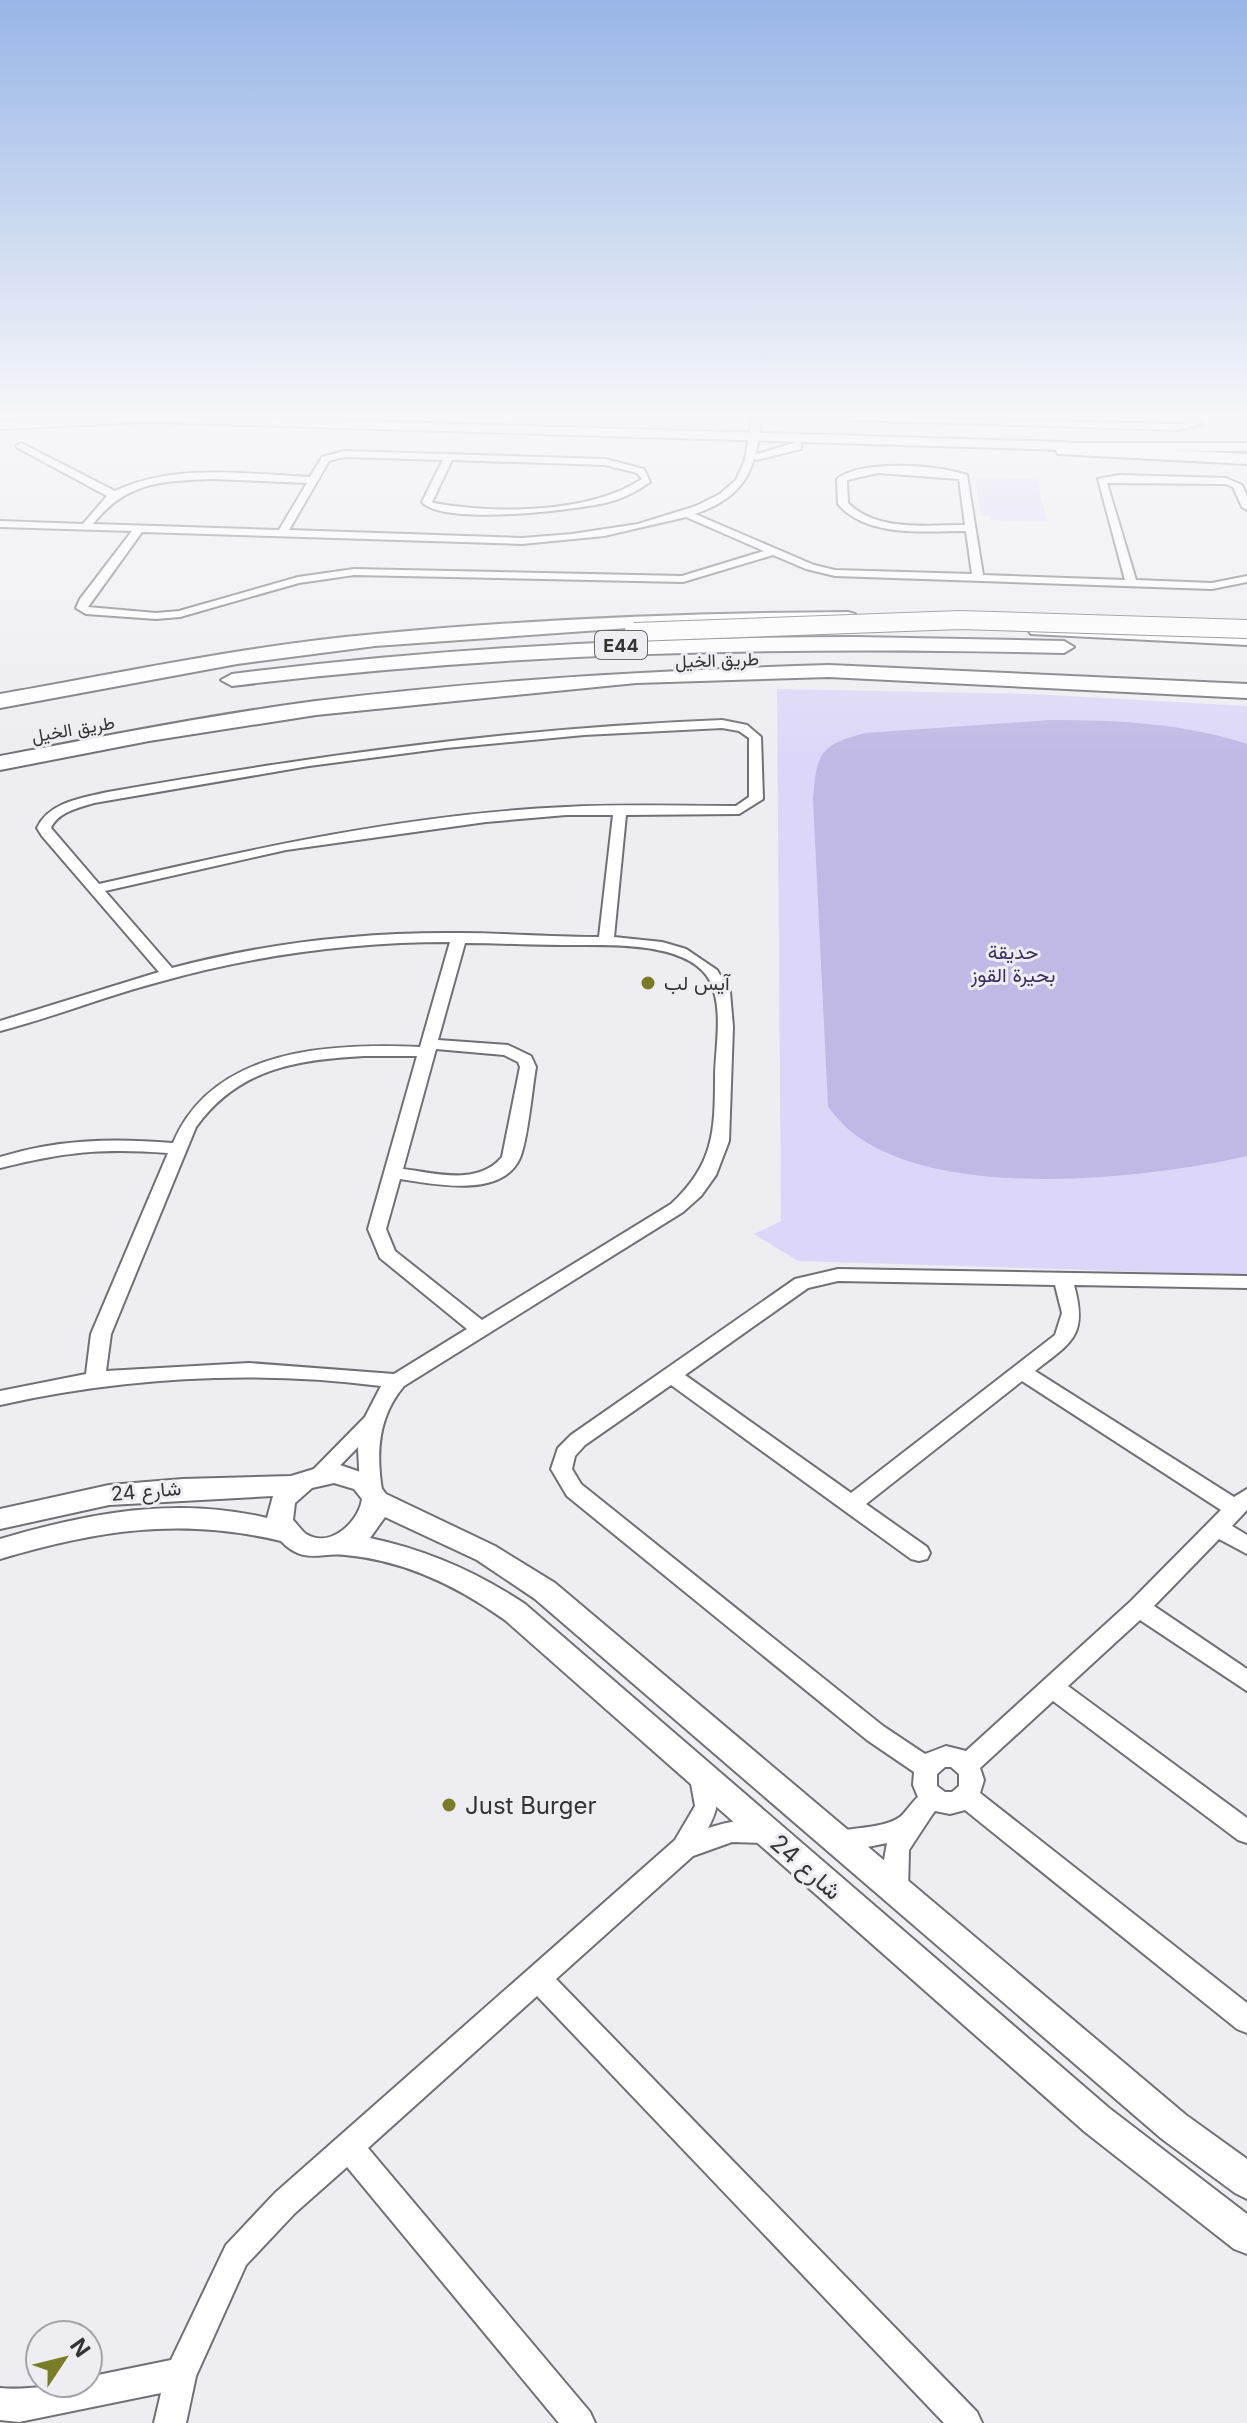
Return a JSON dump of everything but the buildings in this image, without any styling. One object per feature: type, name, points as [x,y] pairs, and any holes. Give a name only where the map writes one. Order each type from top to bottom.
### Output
[{"type":"highway","points":[[98,692],[350,642],[671,619],[840,617],[1037,630],[1247,634]]},
{"type":"highway","points":[[671,619],[902,630],[1004,638],[1063,647]]},
{"type":"highway","points":[[0,699],[98,692],[308,658],[453,643],[634,632],[935,620],[1247,634]]},
{"type":"highway","name":"طريق الخيل","points":[[0,719],[98,692],[566,648],[800,640],[1247,653]]},
{"type":"highway","name":"طريق الخيل","points":[[0,742],[371,683],[611,664],[860,658],[1247,672]]},
{"type":"highway","points":[[0,763],[214,723],[418,695],[680,675],[963,672],[1247,683]]},
{"type":"highway","points":[[899,674],[1247,694]]},
{"type":"highway","points":[[0,749],[64,731]]},
{"type":"street","points":[[138,530],[84,601],[82,608],[86,611],[156,616],[180,614],[298,580],[369,571],[683,579],[774,551]]},
{"type":"street","points":[[189,530],[559,541],[625,530]]},
{"type":"street","points":[[282,534],[284,530]]},
{"type":"street","points":[[725,530],[835,573],[1212,586],[1244,581]]},
{"type":"street","points":[[970,530],[978,579]]},
{"type":"street","points":[[1116,530],[1132,584]]},
{"type":"street","points":[[94,889],[219,860],[352,835],[513,814],[620,811],[719,813],[747,807],[756,799],[755,737],[743,728],[722,724],[483,739],[279,766],[66,808],[49,817],[44,828],[94,889],[168,973]]},
{"type":"street","points":[[606,942],[620,811]]},
{"type":"street","points":[[459,937],[379,1217],[380,1242],[398,1264],[479,1328]]},
{"type":"street","points":[[0,1026],[168,973],[305,946],[459,937],[606,942],[653,946],[689,957],[714,975],[721,987],[724,1122],[721,1148],[700,1186],[677,1208],[397,1381],[384,1395],[373,1420],[367,1449],[373,1495],[372,1521],[365,1531],[342,1544],[310,1546],[285,1532],[280,1523],[281,1504],[373,1420]]},
{"type":"street","points":[[95,1380],[101,1334],[195,1113],[211,1097],[256,1071],[339,1051],[428,1048],[508,1050],[525,1059],[528,1067],[511,1158],[503,1169],[480,1179],[392,1173]]},
{"type":"street","points":[[0,1163],[47,1148],[86,1143],[180,1149]]},
{"type":"street","points":[[925,1767],[875,1733],[567,1484],[561,1469],[571,1446],[813,1279],[838,1275],[1247,1282]]},
{"type":"street","points":[[851,1504],[1022,1372],[1069,1330],[1072,1313],[1063,1278]]},
{"type":"street","points":[[0,1398],[95,1380],[277,1369],[336,1372],[397,1381]]},
{"type":"street","points":[[966,1766],[1139,1607],[1242,1503],[1022,1372]]},
{"type":"street","points":[[672,1375],[919,1553]]},
{"type":"street","points":[[306,1481],[349,1475],[373,1495]]},
{"type":"street","name":"شارع 24","points":[[0,1519],[77,1499],[138,1490],[306,1481]]},
{"type":"street","name":"شارع 24","points":[[373,1495],[525,1575],[1174,2127],[1247,2181]]},
{"type":"street","name":"شارع 24","points":[[0,1549],[74,1528],[152,1515],[217,1516],[285,1532]]},
{"type":"street","points":[[1218,1528],[1247,1546]]},
{"type":"street","name":"شارع 24","points":[[342,1544],[380,1548],[418,1559],[487,1592],[515,1612],[1097,2120],[1247,2236]]},
{"type":"street","points":[[1139,1607],[1247,1681]]},
{"type":"street","points":[[1052,1687],[1247,1832]]},
{"type":"street","points":[[940,1758],[954,1759],[966,1766],[974,1782],[967,1797],[954,1802],[934,1796],[925,1785],[925,1767],[940,1758]]},
{"type":"street","points":[[170,2423],[181,2374],[236,2255],[285,2203],[684,1848],[707,1807],[702,1778]]},
{"type":"street","points":[[895,1891],[894,1850],[905,1826],[934,1796]]},
{"type":"street","points":[[967,1797],[1247,2020]]},
{"type":"street","points":[[836,1842],[879,1835],[905,1826]]},
{"type":"street","points":[[684,1848],[723,1833],[766,1832]]},
{"type":"street","points":[[537,1978],[966,2423]]},
{"type":"street","points":[[349,2147],[579,2423]]},
{"type":"street","points":[[0,2404],[19,2406],[181,2374]]},
{"type":"green space","name":"حديقة بحيرة القوز","points":[[777,689],[1031,694],[1247,706],[1247,1275],[798,1261],[754,1234],[781,1221]]},
{"type":"shaded area","name":"حديقة بحيرة القوز","points":[[1050,720],[1150,724],[1199,731],[1247,744],[1247,1156],[1147,1173],[1086,1178],[1023,1179],[962,1173],[907,1161],[861,1139],[828,1106],[813,799],[816,771],[823,753],[838,742],[865,733]]},
{"type":"place","name":"آيس لب","points":[[648,983]]},
{"type":"place","name":"Just Burger","points":[[449,1805]]}]
